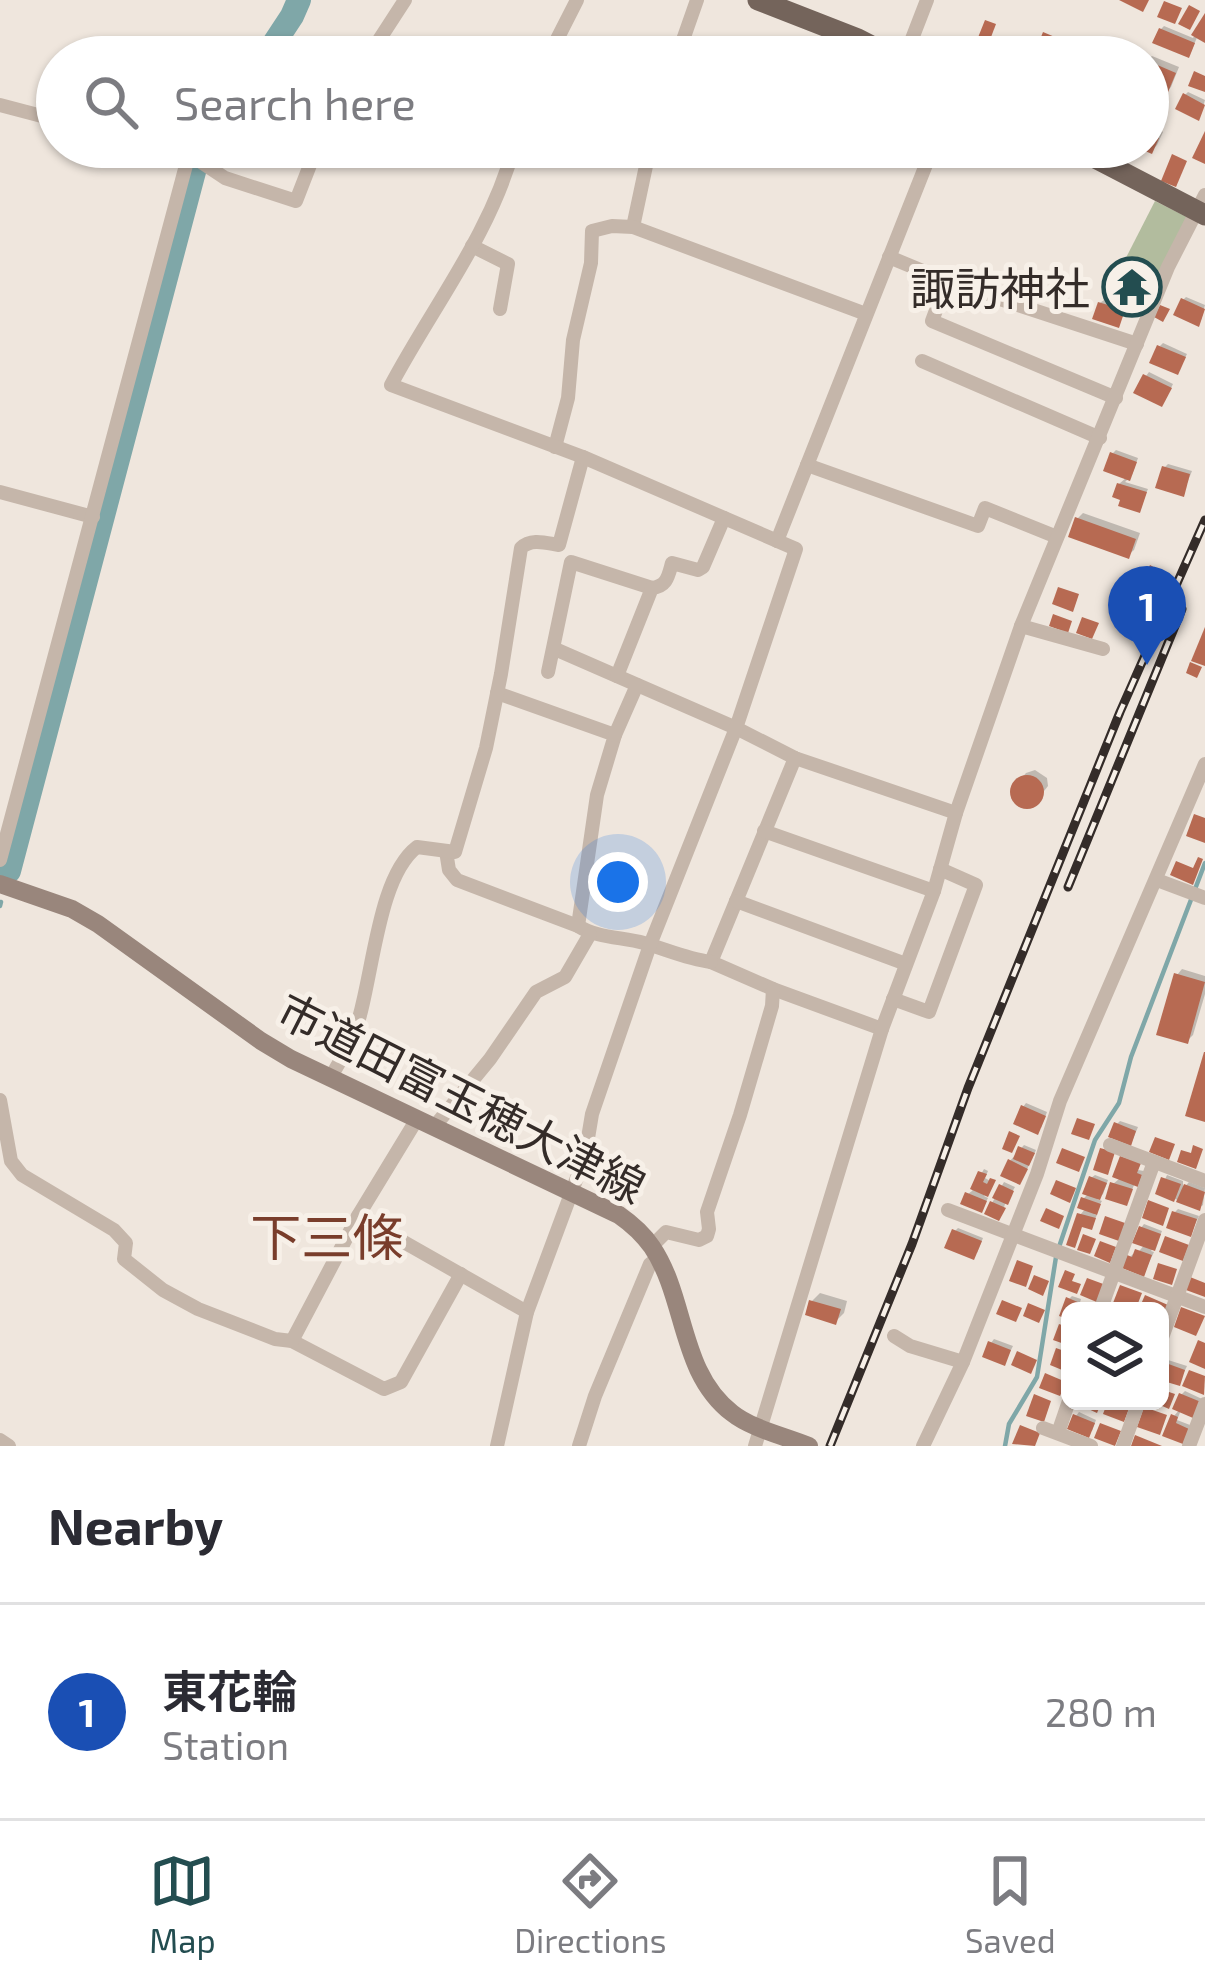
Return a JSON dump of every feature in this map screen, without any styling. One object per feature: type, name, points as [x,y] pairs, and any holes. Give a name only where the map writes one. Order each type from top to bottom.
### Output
[{"type":"main road","points":[[759,0],[853,36]]},
{"type":"main road","points":[[1119,168],[1202,207]]},
{"type":"street","points":[[382,36],[405,0]]},
{"type":"street","points":[[559,36],[577,0]]},
{"type":"street","points":[[684,36],[697,0]]},
{"type":"street","points":[[912,36],[926,0]]},
{"type":"street","points":[[0,105],[36,114]]},
{"type":"street","points":[[0,860],[192,168]]},
{"type":"street","points":[[209,168],[225,178],[296,201],[309,168]]},
{"type":"street","points":[[496,1446],[527,1312],[585,1156],[592,1114],[650,945],[736,728],[796,549],[583,457],[391,385],[416,336],[452,285],[508,168]]},
{"type":"street","points":[[633,227],[646,168]]},
{"type":"street","points":[[777,541],[925,168]]},
{"type":"street","points":[[758,1437],[883,1029],[1021,626],[1168,267],[1202,207]]},
{"type":"street","points":[[555,446],[568,398],[592,231],[633,227],[866,314]]},
{"type":"street","points":[[472,246],[508,263],[500,309]]},
{"type":"street","points":[[889,257],[1136,344]]},
{"type":"street","points":[[947,281],[932,321],[1116,398]]},
{"type":"street","points":[[922,362],[1100,438]]},
{"type":"street","points":[[330,1079],[353,1035],[381,923],[406,855],[417,848],[454,851],[486,748],[521,548],[535,542],[559,545],[583,457]]},
{"type":"street","points":[[807,465],[978,526],[985,508],[1057,537]]},
{"type":"street","points":[[0,492],[94,517]]},
{"type":"street","points":[[548,672],[571,562],[652,588],[666,582],[672,563],[698,570],[704,567],[724,518]]},
{"type":"street","points":[[617,676],[652,588]]},
{"type":"street","points":[[1021,626],[1103,649]]},
{"type":"street","points":[[555,649],[795,758],[956,813]]},
{"type":"street","points":[[292,1341],[358,1216],[426,1123],[490,1059],[536,992],[565,977],[584,930],[597,795],[637,685]]},
{"type":"street","points":[[497,693],[615,735]]},
{"type":"street","points":[[711,962],[795,758]]},
{"type":"street","points":[[923,1446],[963,1362],[1037,1174],[1060,1101],[1205,764]]},
{"type":"street","points":[[764,831],[934,891]]},
{"type":"street","points":[[446,851],[449,870],[457,880],[584,930],[711,962],[883,1029]]},
{"type":"street","points":[[893,999],[929,1012],[976,885],[940,869]]},
{"type":"street","points":[[1157,880],[1198,896]]},
{"type":"street","name":"市道田富玉穂大津線","points":[[0,884],[98,924],[261,1041],[330,1079],[619,1214],[655,1252],[692,1359],[716,1399],[758,1437],[809,1446]]},
{"type":"street","points":[[736,901],[906,964]]},
{"type":"street","points":[[579,1446],[595,1396],[666,1232],[699,1240],[710,1229],[706,1212],[740,1115],[773,989]]},
{"type":"street","points":[[0,1100],[11,1161],[22,1175],[114,1230],[126,1243],[124,1259],[163,1290],[275,1340],[292,1341],[384,1389],[400,1382],[460,1274]]},
{"type":"street","points":[[1110,1145],[1205,1181]]},
{"type":"street","points":[[1103,1302],[1154,1162]]},
{"type":"street","points":[[948,1210],[1205,1306]]},
{"type":"street","points":[[358,1216],[527,1312]]},
{"type":"street","points":[[1169,1318],[1205,1220]]},
{"type":"street","points":[[894,1336],[910,1346],[963,1362]]},
{"type":"street","points":[[1189,1446],[1205,1404]]},
{"type":"street","points":[[1063,1410],[1050,1431],[1091,1446]]},
{"type":"street","points":[[1123,1446],[1136,1410]]},
{"type":"street","points":[[0,1440],[9,1446]]},
{"type":"green space","points":[[1155,201],[1187,217],[1146,306],[1110,289]]},
{"type":"building","points":[[1119,0],[1149,0],[1143,12]]},
{"type":"building","points":[[1164,1],[1182,8],[1175,24],[1157,17]]},
{"type":"building","points":[[1189,5],[1200,11],[1190,30],[1178,24]]},
{"type":"building","points":[[1205,13],[1205,43],[1191,35]]},
{"type":"building","points":[[985,20],[996,24],[991,36],[979,36]]},
{"type":"building","points":[[1159,28],[1195,43],[1189,58],[1169,50],[1169,36],[1155,36]]},
{"type":"building","points":[[1194,71],[1205,76],[1205,92],[1188,86]]},
{"type":"building","points":[[1183,93],[1205,105],[1199,121],[1175,109]]},
{"type":"building","points":[[1205,131],[1205,164],[1192,158]]},
{"type":"building","points":[[1172,154],[1187,161],[1176,187],[1161,181]]},
{"type":"building","name":"諏訪神社","points":[[1123,272],[1149,285],[1140,302],[1114,290]]},
{"type":"building","points":[[1181,298],[1205,309],[1199,327],[1173,315]]},
{"type":"building","points":[[1098,302],[1125,310],[1119,328],[1092,319]]},
{"type":"building","points":[[1160,305],[1170,309],[1163,322],[1154,317]]},
{"type":"building","points":[[1157,345],[1186,357],[1178,375],[1149,363]]},
{"type":"building","points":[[1143,374],[1172,388],[1162,407],[1133,393]]},
{"type":"building","points":[[1110,452],[1137,462],[1130,481],[1103,471]]},
{"type":"building","points":[[1162,466],[1190,474],[1184,497],[1155,488]]},
{"type":"building","points":[[1117,483],[1147,492],[1140,513],[1118,506],[1120,500],[1112,497]]},
{"type":"building","points":[[1075,517],[1136,539],[1129,559],[1068,537]]},
{"type":"building","points":[[1150,565],[1159,570],[1148,589],[1140,585]]},
{"type":"building","points":[[1058,587],[1079,594],[1073,612],[1052,604]]},
{"type":"building","points":[[1138,589],[1149,594],[1140,613],[1129,609]]},
{"type":"building","points":[[1053,614],[1072,621],[1068,633],[1049,626]]},
{"type":"building","points":[[1082,617],[1099,623],[1092,639],[1076,633]]},
{"type":"building","points":[[1205,627],[1205,666],[1191,661]]},
{"type":"building","points":[[1190,662],[1202,667],[1197,678],[1186,673]]},
{"type":"building","points":[[1027,775],[1039,780],[1044,792],[1039,804],[1027,809],[1015,804],[1010,792],[1015,780]]},
{"type":"building","points":[[1194,814],[1205,818],[1205,843],[1186,836]]},
{"type":"building","points":[[1198,857],[1203,859],[1193,885],[1170,875],[1176,861],[1193,868]]},
{"type":"building","points":[[1174,973],[1205,982],[1188,1044],[1156,1035]]},
{"type":"building","points":[[1205,1052],[1205,1122],[1185,1116]]},
{"type":"building","points":[[1021,1105],[1046,1116],[1038,1135],[1013,1124]]},
{"type":"building","points":[[1077,1118],[1095,1124],[1089,1140],[1071,1134]]},
{"type":"building","points":[[1114,1122],[1136,1131],[1131,1146],[1108,1137]]},
{"type":"building","points":[[1009,1131],[1020,1136],[1012,1153],[1002,1149]]},
{"type":"building","points":[[1155,1137],[1175,1144],[1169,1160],[1149,1152]]},
{"type":"building","points":[[1193,1145],[1203,1149],[1196,1169],[1177,1162],[1181,1150],[1191,1153]]},
{"type":"building","points":[[1018,1146],[1035,1153],[1029,1166],[1013,1159]]},
{"type":"building","points":[[1062,1148],[1085,1157],[1079,1172],[1056,1163]]},
{"type":"building","points":[[1100,1148],[1115,1152],[1108,1175],[1093,1170]]},
{"type":"building","points":[[1120,1156],[1141,1163],[1138,1187],[1112,1177]]},
{"type":"building","points":[[1008,1159],[1028,1169],[1020,1185],[1000,1176]]},
{"type":"building","points":[[978,1171],[987,1174],[983,1182],[987,1184],[990,1178],[996,1180],[988,1197],[970,1189]]},
{"type":"building","points":[[1089,1176],[1107,1183],[1100,1200],[1082,1194]]},
{"type":"building","points":[[1161,1177],[1181,1184],[1174,1202],[1155,1194]]},
{"type":"building","points":[[1056,1180],[1076,1188],[1070,1203],[1050,1194]]},
{"type":"building","points":[[1110,1182],[1133,1189],[1127,1206],[1105,1199]]},
{"type":"building","points":[[999,1184],[1014,1191],[1008,1205],[992,1198]]},
{"type":"building","points":[[1184,1184],[1205,1192],[1200,1211],[1176,1202]]},
{"type":"building","points":[[965,1192],[987,1201],[982,1213],[960,1204]]},
{"type":"building","points":[[1081,1197],[1101,1204],[1097,1215],[1077,1208]]},
{"type":"building","points":[[1148,1200],[1169,1208],[1163,1226],[1142,1218]]},
{"type":"building","points":[[990,1201],[1006,1208],[999,1221],[984,1214]]},
{"type":"building","points":[[1046,1208],[1064,1216],[1059,1229],[1040,1221]]},
{"type":"building","points":[[1172,1211],[1197,1219],[1191,1237],[1166,1228]]},
{"type":"building","points":[[1077,1213],[1096,1218],[1092,1230],[1082,1227],[1075,1248],[1066,1245]]},
{"type":"building","points":[[1105,1216],[1125,1223],[1119,1241],[1099,1234]]},
{"type":"building","points":[[1139,1226],[1161,1234],[1155,1251],[1132,1243]]},
{"type":"building","points":[[952,1229],[982,1241],[974,1260],[944,1248]]},
{"type":"building","points":[[1083,1234],[1096,1239],[1090,1254],[1077,1250]]},
{"type":"building","points":[[1165,1236],[1189,1245],[1183,1261],[1159,1252]]},
{"type":"building","points":[[1100,1241],[1116,1247],[1110,1263],[1094,1256]]},
{"type":"building","points":[[1135,1249],[1152,1255],[1144,1277],[1122,1268]]},
{"type":"building","points":[[1017,1260],[1033,1266],[1026,1287],[1009,1281]]},
{"type":"building","points":[[1158,1263],[1177,1269],[1172,1285],[1153,1279]]},
{"type":"building","points":[[1065,1270],[1075,1274],[1072,1281],[1081,1284],[1077,1294],[1058,1287]]},
{"type":"building","points":[[1034,1275],[1049,1281],[1043,1296],[1028,1289]]},
{"type":"building","points":[[1190,1277],[1205,1283],[1205,1297],[1186,1290]]},
{"type":"building","points":[[1087,1278],[1106,1285],[1099,1302],[1080,1295]]},
{"type":"building","points":[[1120,1285],[1142,1293],[1138,1302],[1113,1302]]},
{"type":"building","points":[[809,1300],[841,1309],[836,1325],[805,1315]]},
{"type":"building","points":[[1002,1300],[1022,1308],[1016,1322],[996,1314]]},
{"type":"building","points":[[1028,1303],[1045,1310],[1039,1323],[1023,1316]]},
{"type":"building","points":[[1181,1307],[1205,1316],[1196,1336],[1174,1327]]},
{"type":"building","points":[[1059,1324],[1061,1325],[1061,1343],[1053,1340]]},
{"type":"building","points":[[1198,1340],[1205,1343],[1205,1369],[1189,1362]]},
{"type":"building","points":[[988,1341],[1011,1350],[1005,1366],[982,1357]]},
{"type":"building","points":[[1056,1348],[1061,1350],[1061,1370],[1050,1365]]},
{"type":"building","points":[[1017,1351],[1037,1360],[1031,1374],[1011,1365]]},
{"type":"building","points":[[1169,1364],[1185,1370],[1180,1386],[1169,1383]]},
{"type":"building","points":[[1189,1370],[1205,1376],[1204,1395],[1182,1386]]},
{"type":"building","points":[[1045,1373],[1061,1380],[1060,1396],[1039,1388]]},
{"type":"building","points":[[1179,1393],[1201,1402],[1193,1418],[1172,1409]]},
{"type":"building","points":[[1034,1394],[1051,1401],[1044,1422],[1026,1416]]},
{"type":"building","points":[[1105,1410],[1128,1410],[1124,1422],[1103,1414]]},
{"type":"building","points":[[1143,1410],[1167,1415],[1160,1435],[1137,1427]]},
{"type":"building","points":[[1073,1414],[1095,1423],[1089,1438],[1067,1429]]},
{"type":"building","points":[[1171,1414],[1178,1417],[1176,1423],[1189,1429],[1183,1444],[1162,1436]]},
{"type":"building","points":[[1100,1423],[1121,1431],[1115,1446],[1094,1438]]},
{"type":"building","points":[[1020,1425],[1040,1433],[1035,1446],[1012,1444]]},
{"type":"building","points":[[1135,1435],[1162,1446],[1131,1446]]},
{"type":"waterway","points":[[279,36],[299,0]]},
{"type":"waterway","points":[[9,871],[195,168]]},
{"type":"waterway","points":[[1059,1247],[1095,1140],[1119,1103],[1131,1057],[1205,863]]},
{"type":"waterway","points":[[0,906],[1,902]]},
{"type":"waterway","points":[[1005,1446],[1009,1424],[1037,1377],[1056,1257]]},
{"type":"railway","points":[[830,1446],[1120,712],[1205,520]]},
{"type":"railway","points":[[1068,887],[1182,609]]},
{"type":"place","name":"諏訪神社","points":[[1132,287]]},
{"type":"place","name":"東花輪","points":[[1147,665]]},
{"type":"district","name":"下三條","points":[[327,1235]]}]
